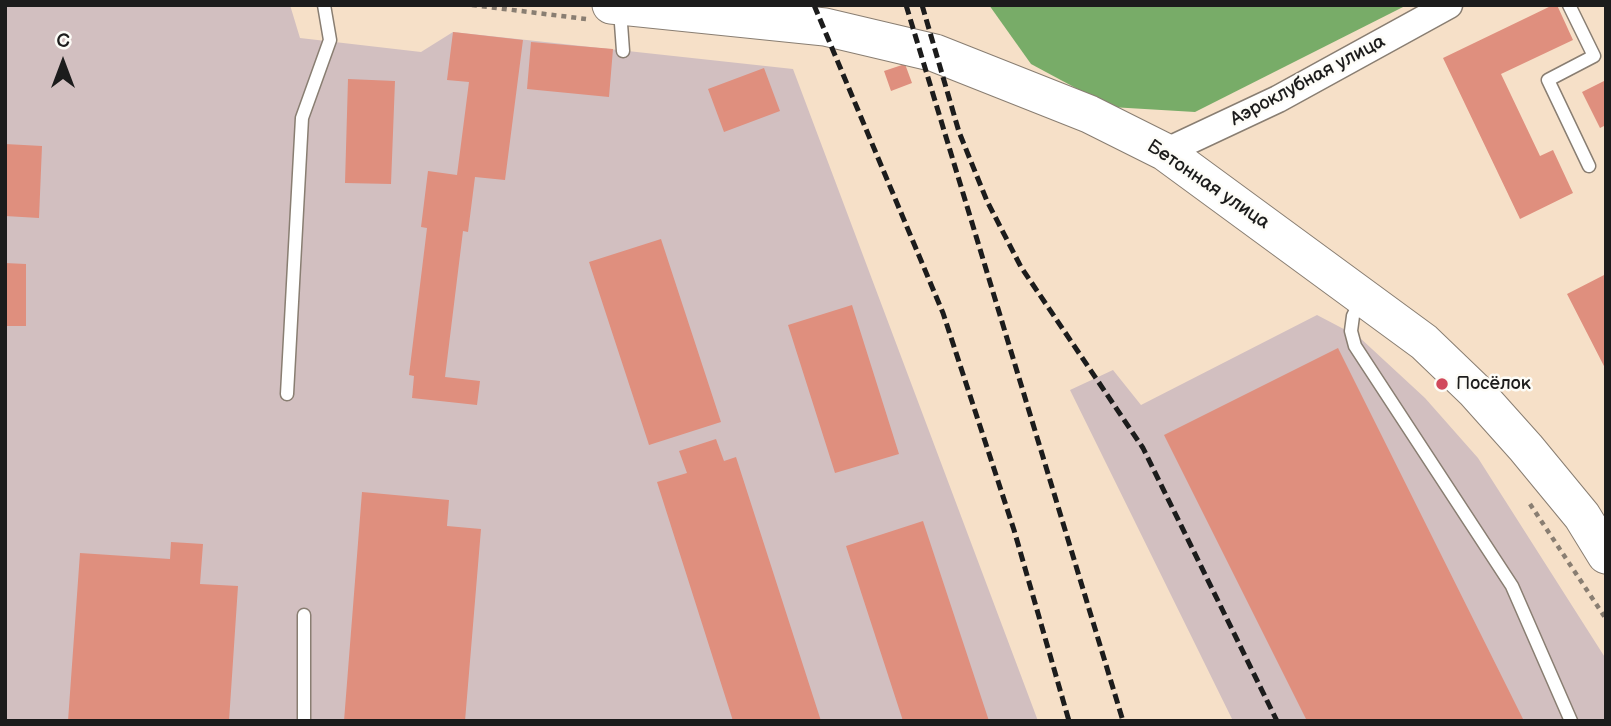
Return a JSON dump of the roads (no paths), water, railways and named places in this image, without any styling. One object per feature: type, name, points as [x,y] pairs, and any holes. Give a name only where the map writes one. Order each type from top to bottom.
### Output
[{"type":"street","name":"Аэроклубная улица","points":[[1165,152],[1278,99],[1449,5]]},
{"type":"street","name":"Бетонная улица","points":[[617,12],[825,27],[935,53],[1088,114],[1165,152],[1424,342],[1475,391],[1582,516],[1606,555]]},
{"type":"lane","points":[[287,394],[302,118],[330,40],[324,5]]},
{"type":"lane","points":[[1569,5],[1600,56],[1548,80],[1588,166]]},
{"type":"lane","points":[[617,12],[623,51]]},
{"type":"lane","points":[[1363,296],[1352,323],[1355,346],[1512,586],[1572,721]]},
{"type":"lane","points":[[304,615],[304,721]]},
{"type":"railway","points":[[814,5],[943,313],[1014,530],[1069,721]]},
{"type":"railway","points":[[906,5],[1123,721]]},
{"type":"railway","points":[[922,5],[959,132],[987,201],[1021,267],[1143,448],[1277,721]]},
{"type":"place","name":"Посёлок","points":[[1442,384]]}]
